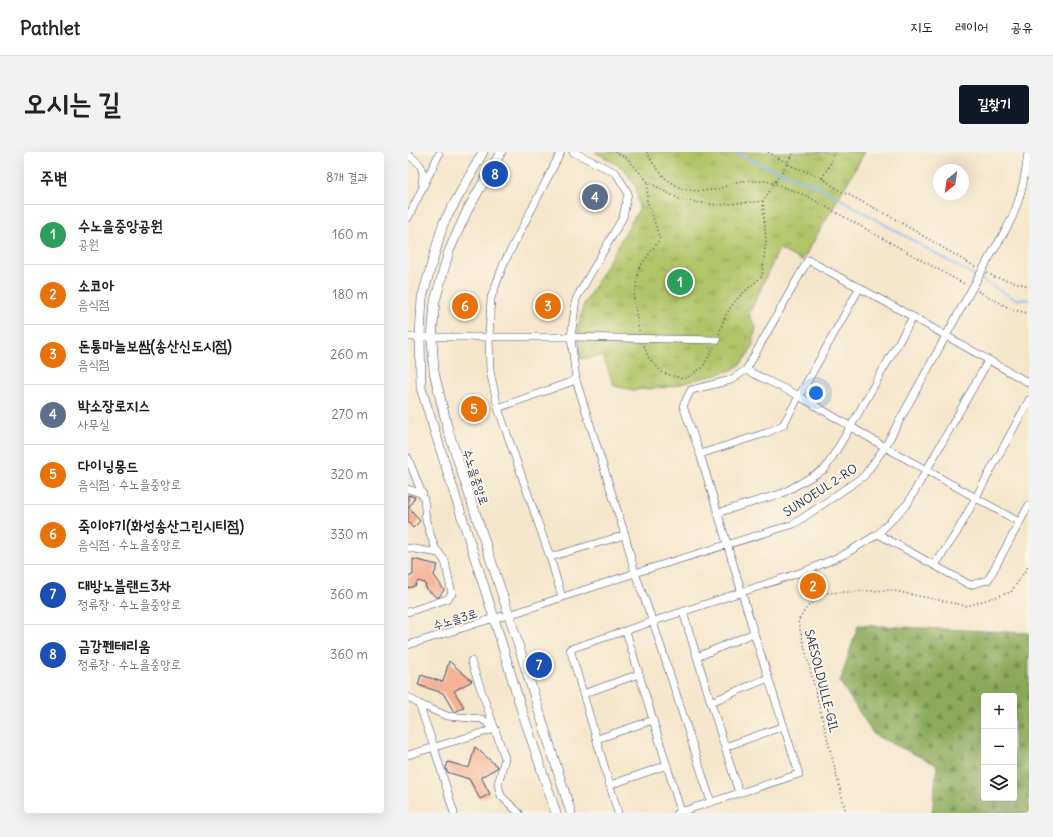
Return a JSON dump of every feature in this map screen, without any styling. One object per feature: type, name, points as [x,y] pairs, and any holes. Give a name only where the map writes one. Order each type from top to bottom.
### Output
[{"type":"main road","points":[[483,152],[444,224],[422,298],[420,337],[421,388],[521,708],[556,813]]},
{"type":"main road","name":"수노을중앙로","points":[[501,152],[468,209],[449,252],[434,300],[432,338],[434,372],[448,430],[509,615],[571,813]]},
{"type":"street","points":[[561,152],[504,263],[491,298],[489,337],[490,371],[498,408],[550,557],[562,597]]},
{"type":"street","points":[[574,152],[616,173],[628,193],[624,216],[576,299],[571,337],[576,380],[625,535],[635,573],[653,622],[711,802]]},
{"type":"street","name":"SUNOEUL 2-RO","points":[[509,615],[635,573],[794,524],[864,476],[885,447],[1014,212],[1026,168],[1028,152]]},
{"type":"street","points":[[408,218],[439,154]]},
{"type":"street","points":[[408,155],[419,163],[424,176],[421,189]]},
{"type":"street","points":[[626,631],[667,765],[679,812],[799,774],[754,633],[700,454],[683,406],[691,390],[731,380],[746,370],[808,260],[860,287],[1029,383]]},
{"type":"street","points":[[700,454],[766,433],[783,425],[860,287]]},
{"type":"street","points":[[717,513],[783,493],[825,468],[851,426],[913,317]]},
{"type":"street","points":[[408,337],[571,337],[717,340]]},
{"type":"street","points":[[618,813],[570,649],[808,570],[844,554],[878,534],[908,503],[988,361]]},
{"type":"street","points":[[746,370],[798,396],[927,471],[1019,522]]},
{"type":"street","points":[[498,408],[576,380]]},
{"type":"street","points":[[935,565],[957,532],[1029,400]]},
{"type":"street","points":[[408,458],[423,494],[426,521],[435,548],[445,561],[452,594],[447,599],[408,612]]},
{"type":"street","points":[[408,489],[423,494]]},
{"type":"street","points":[[878,534],[970,585],[988,580],[1029,504]]},
{"type":"street","points":[[550,557],[625,535]]},
{"type":"street","points":[[408,548],[439,553]]},
{"type":"street","points":[[684,612],[739,793]]},
{"type":"street","name":"수노을3로","points":[[408,645],[494,618],[509,615]]},
{"type":"street","points":[[697,657],[754,633]]},
{"type":"street","points":[[471,661],[505,758],[498,784],[501,796],[519,813]]},
{"type":"street","points":[[583,694],[640,674]]},
{"type":"street","points":[[711,702],[768,678]]},
{"type":"street","points":[[408,697],[419,704],[447,716],[482,719],[495,729]]},
{"type":"street","points":[[419,704],[454,813]]},
{"type":"street","points":[[597,739],[653,720]]},
{"type":"street","points":[[725,747],[784,726]]},
{"type":"street","points":[[408,754],[495,729]]},
{"type":"street","points":[[610,785],[667,765]]},
{"type":"path","points":[[615,152],[627,158],[648,182],[681,200],[718,205],[763,201]]},
{"type":"path","points":[[647,152],[652,162],[665,178],[682,189],[699,191],[716,190],[739,181],[767,181],[805,196],[970,287]]},
{"type":"path","points":[[768,152],[792,166],[822,178],[839,190],[888,215],[978,268]]},
{"type":"path","points":[[648,182],[647,200],[653,222],[660,239],[639,268],[634,299],[640,338],[648,357],[663,373],[684,379],[702,368],[717,340],[724,318],[733,303],[762,276],[766,240],[763,201],[793,152]]},
{"type":"path","points":[[822,178],[830,165],[834,152]]},
{"type":"path","points":[[983,271],[994,277],[1029,286]]},
{"type":"path","points":[[976,290],[1014,310],[1029,313]]},
{"type":"path","name":"SAESOLDULLE-GIL","points":[[846,813],[798,621],[807,607],[824,594],[890,590],[967,606],[1011,592],[1029,565]]},
{"type":"green space","points":[[595,152],[865,152],[802,261],[779,249],[749,314],[756,327],[752,348],[741,364],[732,370],[669,387],[634,390],[614,386],[603,356],[581,359],[579,350],[578,327],[584,304],[639,209],[636,187],[623,168]]},
{"type":"green space","points":[[858,625],[1029,633],[1029,813],[932,813],[937,765],[874,735],[840,682]]},
{"type":"building","points":[[408,495],[415,497],[409,507],[420,521],[413,528],[408,522]]},
{"type":"building","points":[[413,559],[438,565],[434,575],[444,590],[439,597],[436,597],[426,588],[425,583],[418,581],[415,586],[408,588],[408,577],[413,575]]},
{"type":"building","points":[[449,661],[472,681],[454,691],[464,707],[455,712],[443,693],[418,685],[421,675],[443,682]]},
{"type":"building","points":[[475,747],[498,767],[481,777],[490,794],[480,799],[469,779],[447,772],[446,768],[448,762],[469,768]]},
{"type":"waterway","points":[[732,152],[821,188],[1015,299],[1029,300]]},
{"type":"place","name":"금강펜테리움","points":[[495,174]]},
{"type":"place","name":"박소장로지스","points":[[595,197]]},
{"type":"place","name":"수노을중앙공원","points":[[680,282]]},
{"type":"place","name":"죽이야기(화성송산그린시티점)","points":[[465,306]]},
{"type":"place","name":"돈통마늘보쌈(송산신도시점)","points":[[548,306]]},
{"type":"place","name":"다이닝몽드","points":[[474,409]]},
{"type":"place","name":"소코아","points":[[813,586]]},
{"type":"place","name":"대방노블랜드3차","points":[[539,665]]}]
